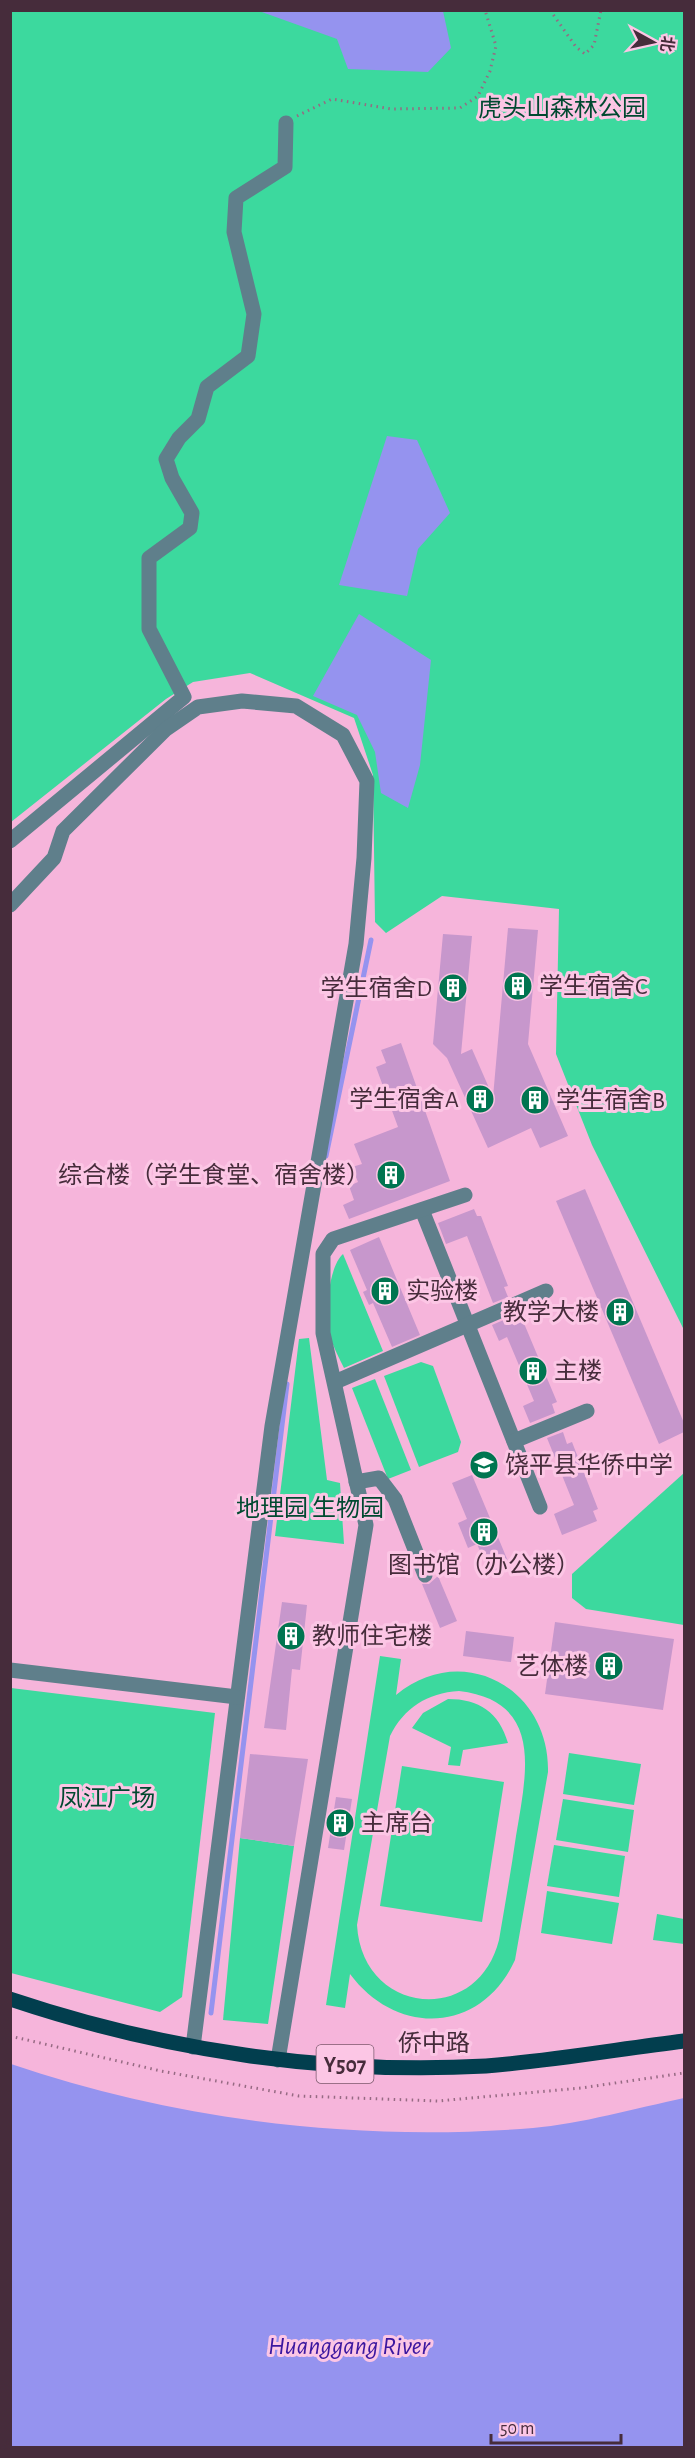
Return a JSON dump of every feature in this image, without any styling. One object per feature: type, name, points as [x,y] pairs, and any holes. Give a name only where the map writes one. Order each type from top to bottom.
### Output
[{"type":"main road","name":"侨中路","points":[[10,1999],[50,2012],[193,2047],[278,2060],[376,2066],[486,2066],[684,2041]]},
{"type":"street","points":[[10,841],[184,697],[149,629],[148,558],[190,528],[192,513],[172,478],[166,459],[179,438],[198,419],[207,387],[248,356],[254,314],[234,232],[236,198],[285,167],[286,123]]},
{"type":"street","points":[[10,905],[54,858],[63,831],[166,729],[198,707],[242,701],[296,706],[343,735],[367,781],[364,858],[356,944],[272,1426],[193,2047]]},
{"type":"street","points":[[278,2060],[366,1525],[323,1333],[323,1254],[333,1239],[465,1195]]},
{"type":"street","points":[[422,1210],[540,1507]]},
{"type":"street","points":[[335,1382],[546,1291]]},
{"type":"street","points":[[514,1441],[587,1411]]},
{"type":"street","points":[[356,1482],[379,1478],[395,1499],[425,1575]]},
{"type":"street","points":[[10,1670],[237,1697]]},
{"type":"path","points":[[286,123],[312,106],[332,99],[391,109],[460,108],[478,96],[490,70],[496,46],[485,10]]},
{"type":"path","points":[[550,10],[576,47],[585,54],[594,45],[601,10]]},
{"type":"green space","name":"虎头山森林公园","points":[[11,11],[684,11],[684,1330],[592,1145],[556,1054],[559,909],[442,896],[386,933],[375,922],[373,775],[354,718],[250,673],[193,682],[166,699],[11,822]]},
{"type":"green space","points":[[343,1254],[383,1351],[344,1368],[330,1337],[327,1318],[331,1281]]},
{"type":"green space","name":"地理园 生物园","points":[[309,1338],[327,1480],[340,1483],[344,1544],[275,1536],[299,1339]]},
{"type":"green space","points":[[421,1362],[433,1366],[461,1442],[458,1452],[419,1467],[384,1376]]},
{"type":"green space","points":[[375,1379],[411,1470],[388,1479],[352,1388]]},
{"type":"green space","points":[[684,1473],[684,1625],[586,1609],[572,1598],[572,1574]]},
{"type":"green space","points":[[380,1656],[401,1659],[396,1695],[422,1679],[448,1672],[474,1673],[498,1681],[518,1696],[534,1717],[545,1742],[548,1772],[515,1960],[500,1984],[481,2002],[460,2014],[437,2018],[414,2017],[391,2009],[369,1995],[350,1974],[345,2008],[326,2005]],"holes":[[[459,1691],[487,1698],[506,1709],[517,1725],[524,1744],[525,1766],[520,1813],[499,1940],[487,1968],[468,1987],[446,1997],[422,1999],[398,1992],[378,1978],[364,1955],[357,1925],[390,1736],[402,1717],[410,1710],[437,1695]]]},
{"type":"green space","name":"凤江广场","points":[[11,1688],[215,1713],[182,1997],[160,2012],[11,1973]]},
{"type":"green space","points":[[448,1699],[469,1702],[486,1709],[499,1723],[508,1743],[463,1750],[460,1766],[448,1765],[451,1747],[412,1728],[423,1713]]},
{"type":"green space","points":[[569,1753],[641,1764],[634,1805],[563,1794]]},
{"type":"green space","points":[[402,1766],[504,1782],[482,1922],[380,1906]]},
{"type":"green space","points":[[563,1799],[634,1810],[628,1852],[556,1840]]},
{"type":"green space","points":[[240,1838],[294,1846],[268,2024],[223,2020]]},
{"type":"green space","points":[[554,1845],[625,1856],[619,1897],[547,1886]]},
{"type":"green space","points":[[547,1891],[619,1903],[612,1944],[541,1933]]},
{"type":"green space","points":[[657,1914],[684,1919],[684,1944],[653,1940]]},
{"type":"water","points":[[259,11],[443,11],[451,48],[428,72],[348,69],[337,39]]},
{"type":"water","points":[[387,436],[417,440],[450,513],[418,549],[407,596],[339,585]]},
{"type":"water","points":[[359,614],[431,660],[420,765],[408,808],[381,793],[375,752],[357,715],[313,696]]},
{"type":"water","name":"Huanggang River","points":[[11,2064],[74,2084],[138,2100],[269,2123],[335,2129],[467,2132],[533,2128],[589,2119],[684,2098],[684,2447],[11,2447]]},
{"type":"building","points":[[508,928],[538,930],[528,1044],[568,1136],[540,1148],[531,1128],[488,1148],[447,1058],[433,1044],[443,934],[472,936],[461,1054],[472,1049],[493,1097]]},
{"type":"building","points":[[401,1043],[450,1181],[349,1219],[343,1205],[354,1200],[349,1186],[358,1182],[352,1167],[362,1164],[354,1144],[398,1127],[376,1067],[386,1063],[381,1050]]},
{"type":"building","name":"教学大楼","points":[[585,1189],[684,1423],[684,1432],[659,1444],[556,1201]]},
{"type":"building","points":[[474,1209],[477,1216],[481,1216],[508,1286],[504,1287],[508,1297],[493,1303],[467,1236],[446,1244],[438,1223]]},
{"type":"building","name":"实验楼","points":[[379,1237],[420,1335],[392,1347],[373,1303],[369,1305],[363,1292],[367,1290],[350,1250]]},
{"type":"building","name":"主楼","points":[[515,1315],[519,1323],[523,1321],[557,1402],[552,1404],[555,1413],[530,1423],[523,1406],[534,1401],[507,1337],[499,1341],[492,1325]]},
{"type":"building","points":[[563,1432],[567,1444],[572,1442],[598,1509],[593,1511],[597,1521],[562,1535],[554,1514],[574,1505],[547,1438]]},
{"type":"building","name":"图书馆（办公楼）","points":[[472,1475],[510,1566],[490,1574],[477,1544],[468,1548],[458,1523],[467,1519],[452,1483]]},
{"type":"building","points":[[438,1576],[457,1621],[440,1628],[422,1584],[429,1584]]},
{"type":"building","points":[[282,1602],[307,1605],[300,1670],[292,1669],[286,1730],[264,1728]]},
{"type":"building","name":"艺体楼","points":[[555,1622],[674,1639],[663,1710],[545,1694]]},
{"type":"building","points":[[466,1631],[514,1637],[511,1662],[463,1656]]},
{"type":"building","points":[[250,1754],[308,1759],[294,1846],[240,1838]]},
{"type":"building","name":"主席台","points":[[336,1797],[352,1799],[344,1850],[328,1848]]},
{"type":"waterway","points":[[326,1156],[371,940]]},
{"type":"waterway","points":[[211,2013],[287,1384]]},
{"type":"place","name":"学生宿舍C","points":[[518,986]]},
{"type":"place","name":"学生宿舍D","points":[[453,988]]},
{"type":"place","name":"学生宿舍A","points":[[480,1099]]},
{"type":"place","name":"学生宿舍B","points":[[535,1100]]},
{"type":"place","name":"综合楼（学生食堂、宿舍楼）","points":[[391,1175]]},
{"type":"place","name":"实验楼","points":[[385,1291]]},
{"type":"place","name":"教学大楼","points":[[620,1312]]},
{"type":"place","name":"主楼","points":[[533,1371]]},
{"type":"place","name":"饶平县华侨中学","points":[[484,1465]]},
{"type":"place","name":"图书馆（办公楼）","points":[[484,1532]]},
{"type":"place","name":"教师住宅楼","points":[[291,1636]]},
{"type":"place","name":"艺体楼","points":[[609,1666]]},
{"type":"place","name":"主席台","points":[[340,1823]]}]
